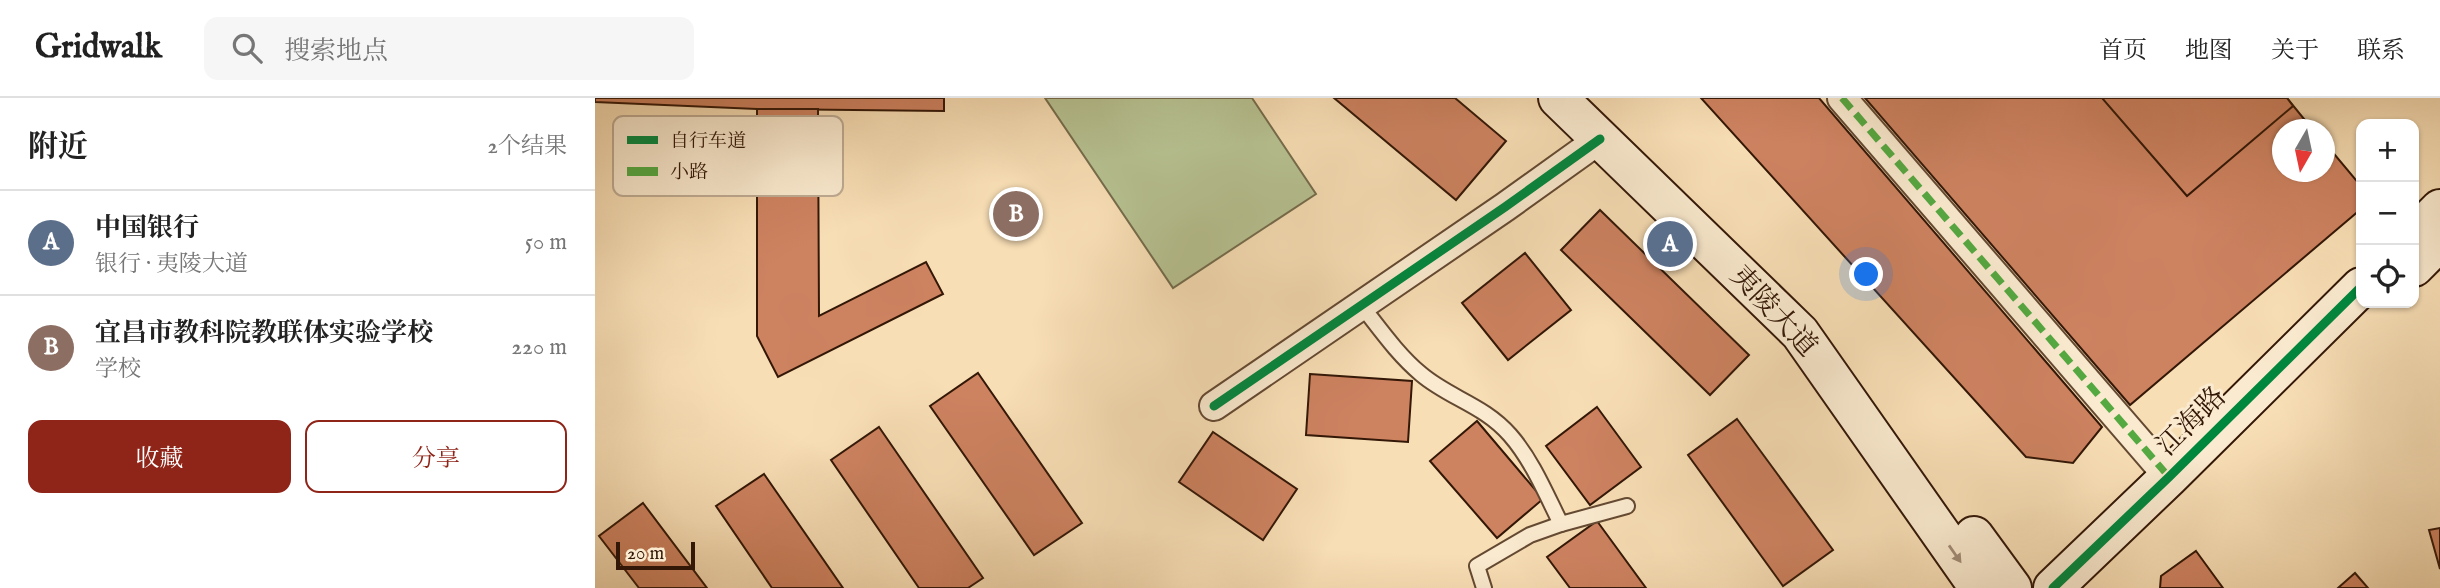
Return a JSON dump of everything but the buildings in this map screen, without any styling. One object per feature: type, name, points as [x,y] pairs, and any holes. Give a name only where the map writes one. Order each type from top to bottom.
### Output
[{"type":"main road","name":"夷陵大道","points":[[1558,98],[1800,333],[1979,588]]},
{"type":"main road","name":"夷陵大道","points":[[1590,98],[1813,321],[2012,588]]},
{"type":"main road","points":[[2419,230],[2440,209]]},
{"type":"main road","points":[[2419,262],[2440,241]]},
{"type":"main road","name":"江海路","points":[[2053,588],[2356,292]]},
{"type":"main road","name":"江海路","points":[[2084,588],[2372,308]]},
{"type":"street","points":[[1842,98],[2169,477]]},
{"type":"street","points":[[1214,406],[1600,139]]},
{"type":"lane","points":[[1361,305],[1393,345],[1422,375],[1474,405],[1494,419],[1511,436],[1535,472],[1561,524]]},
{"type":"lane","points":[[1483,588],[1477,566],[1530,535],[1627,506]]},
{"type":"green space","points":[[1045,98],[1252,98],[1316,194],[1173,288]]},
{"type":"marked path","points":[[1842,98],[2169,477]]},
{"type":"cycle path","points":[[1214,406],[1600,139]]},
{"type":"cycle path","points":[[2053,588],[2356,292]]},
{"type":"place","name":"宜昌市教科院教联体实验学校","points":[[1016,214]]},
{"type":"place","name":"中国银行","points":[[1670,244]]}]
